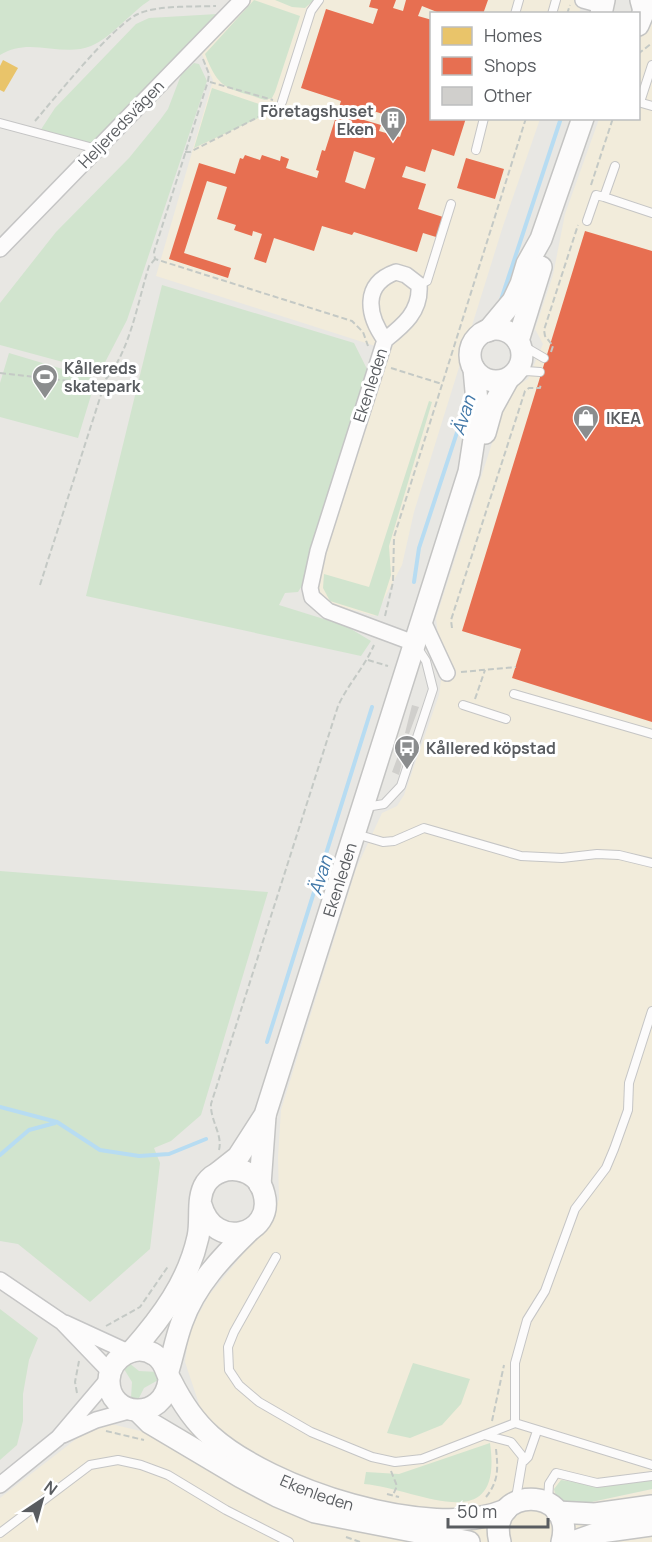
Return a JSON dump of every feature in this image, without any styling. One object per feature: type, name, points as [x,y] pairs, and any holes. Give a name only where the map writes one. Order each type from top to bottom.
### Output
[{"type":"street","name":"Heljeredsvägen","points":[[0,249],[239,3]]},
{"type":"street","name":"Ekenleden","points":[[469,472],[478,413],[474,369],[471,362],[472,346],[513,301],[541,239],[582,120]]},
{"type":"street","name":"Ekenleden","points":[[260,1185],[265,1115],[414,643],[492,408],[522,359],[519,343],[542,265],[541,239]]},
{"type":"street","name":"Ekenleden","points":[[385,340],[373,320],[370,309],[374,290],[379,281],[396,272],[406,275],[419,285],[420,297],[414,312],[385,340],[376,363],[310,575],[310,588],[318,603],[328,611],[414,643]]},
{"type":"street","points":[[488,330],[508,332],[519,343]]},
{"type":"street","points":[[474,369],[479,375],[493,381],[510,377]]},
{"type":"street","points":[[422,619],[447,674]]},
{"type":"street","name":"Ekenleden","points":[[219,1172],[238,1157],[265,1115]]},
{"type":"street","points":[[0,1485],[58,1438],[109,1375],[116,1360],[130,1351],[157,1323],[176,1294],[199,1236],[203,1189],[219,1172],[228,1170],[247,1172],[260,1185],[265,1203],[263,1212],[252,1228],[216,1263],[205,1279],[182,1322],[165,1395],[160,1402],[146,1410],[135,1410],[96,1420],[58,1438]]},
{"type":"street","points":[[201,1205],[203,1215],[216,1229],[234,1234],[252,1228]]},
{"type":"street","points":[[0,1280],[62,1322],[130,1351]]},
{"type":"street","points":[[62,1322],[109,1375]]},
{"type":"street","name":"Ekenleden","points":[[130,1351],[154,1354],[195,1421],[231,1452],[267,1473],[325,1497],[425,1520],[453,1521],[477,1517],[531,1498],[552,1507]]},
{"type":"street","name":"Ekenleden","points":[[109,1375],[115,1399],[135,1410],[150,1423],[277,1496],[315,1512],[469,1542]]},
{"type":"street","points":[[500,1542],[499,1526],[510,1506]]},
{"type":"street","points":[[552,1507],[595,1514],[652,1506]]},
{"type":"street","points":[[552,1507],[564,1528],[562,1542]]},
{"type":"street","points":[[573,1542],[601,1532],[652,1525]]},
{"type":"lane","points":[[282,102],[310,11],[320,0]]},
{"type":"lane","points":[[640,99],[652,65]]},
{"type":"lane","points":[[476,150],[484,120]]},
{"type":"lane","points":[[0,123],[97,149]]},
{"type":"lane","points":[[604,197],[615,166]]},
{"type":"lane","points":[[587,221],[596,195],[652,213]]},
{"type":"lane","points":[[419,285],[427,280],[451,204]]},
{"type":"lane","points":[[519,343],[544,358]]},
{"type":"lane","points":[[510,377],[526,371],[540,372]]},
{"type":"lane","points":[[363,807],[384,804],[393,798],[401,786],[434,689],[426,661],[414,643]]},
{"type":"lane","points":[[514,694],[652,734]]},
{"type":"lane","points":[[463,705],[506,719]]},
{"type":"lane","points":[[355,834],[383,842],[394,841],[424,828],[521,856],[562,858],[597,854],[619,855],[652,863]]},
{"type":"lane","points":[[515,1423],[514,1380],[518,1353],[527,1320],[545,1291],[575,1209],[606,1168],[614,1149],[628,1110],[629,1083],[652,1011]]},
{"type":"lane","points":[[276,1257],[234,1332],[228,1347],[229,1370],[239,1385],[259,1402],[311,1432],[372,1457],[390,1461],[422,1459],[515,1423],[652,1465]]},
{"type":"lane","points":[[510,1506],[524,1461],[528,1457],[537,1431]]},
{"type":"lane","points":[[482,1435],[511,1442],[524,1461]]},
{"type":"lane","points":[[0,1533],[90,1465],[118,1460],[141,1464],[168,1475],[226,1510],[289,1542]]},
{"type":"lane","points":[[552,1507],[549,1484],[556,1473],[597,1483],[652,1476]]},
{"type":"path","points":[[27,130],[112,36],[137,14],[151,10],[239,3]]},
{"type":"path","points":[[640,53],[652,43]]},
{"type":"path","points":[[40,585],[104,385],[123,352],[149,266],[154,259],[154,252],[208,81],[207,68],[196,46]]},
{"type":"path","points":[[208,81],[282,102]]},
{"type":"path","points":[[185,152],[190,152],[263,115],[282,102]]},
{"type":"path","points":[[385,616],[393,582],[394,537],[525,120]]},
{"type":"path","points":[[154,259],[352,321],[366,339],[368,360],[442,384]]},
{"type":"path","points":[[0,373],[104,385]]},
{"type":"path","points":[[368,660],[388,666]]},
{"type":"path","points":[[447,674],[516,667]]},
{"type":"path","points":[[472,708],[485,670]]},
{"type":"path","points":[[492,1424],[505,1361],[518,1353]]},
{"type":"path","points":[[477,1517],[480,1505],[495,1484],[498,1470],[495,1443]]},
{"type":"path","points":[[390,1461],[391,1473],[397,1486],[393,1495]]},
{"type":"shaded area","points":[[249,0],[584,0],[579,12],[430,12],[430,120],[540,120],[503,226],[414,512],[402,565],[375,616],[331,604],[320,597],[316,585],[386,357],[375,346],[156,276],[213,80],[200,50]]},
{"type":"shaded area","points":[[652,23],[652,1480],[601,1486],[561,1480],[582,1504],[652,1489],[652,1542],[0,1542],[0,1498],[89,1429],[107,1423],[153,1434],[178,1448],[203,1416],[185,1362],[189,1332],[209,1295],[270,1221],[279,1199],[278,1157],[281,1110],[356,869],[382,813],[397,806],[404,795],[439,695],[442,673],[436,618],[509,390],[528,379],[543,344],[535,329],[553,275],[565,214],[599,120],[640,120],[640,37],[648,32]]},
{"type":"green space","points":[[0,0],[150,0],[106,37],[91,46],[69,50],[22,47],[0,55]]},
{"type":"green space","points":[[254,0],[300,16],[275,92],[272,98],[265,100],[227,87],[210,67],[205,54]]},
{"type":"green space","points":[[275,0],[314,0],[305,8],[292,7]]},
{"type":"green space","points":[[217,14],[220,17],[93,147],[40,131],[55,108],[136,24],[149,18]]},
{"type":"green space","points":[[194,63],[199,64],[207,81],[127,320],[100,372],[0,345],[0,303],[56,232],[129,158],[160,120],[168,109],[181,75]]},
{"type":"green space","points":[[212,88],[271,108],[269,113],[194,148]]},
{"type":"green space","points":[[162,285],[354,343],[371,377],[305,581],[298,592],[285,593],[279,605],[346,626],[371,641],[361,656],[86,596]]},
{"type":"green space","name":"Kållereds skatepark","points":[[9,353],[96,379],[78,438],[0,417],[0,383]]},
{"type":"green space","points":[[429,401],[432,402],[389,546],[391,575],[378,616],[330,601],[323,588],[324,574],[369,587]]},
{"type":"green space","points":[[0,871],[268,892],[201,1115],[171,1141],[154,1148],[160,1163],[150,1249],[90,1302],[18,1244],[0,1241]]},
{"type":"green space","points":[[0,1309],[38,1338],[29,1360],[23,1394],[23,1421],[17,1445],[0,1460]]},
{"type":"green space","points":[[129,1363],[139,1371],[158,1372],[160,1379],[144,1388],[138,1400],[131,1398],[132,1382],[124,1369]]},
{"type":"green space","points":[[413,1363],[470,1379],[461,1404],[442,1425],[410,1438],[387,1433]]},
{"type":"green space","points":[[490,1443],[491,1473],[484,1492],[470,1501],[452,1502],[431,1499],[364,1484],[366,1472],[399,1474]]},
{"type":"green space","points":[[561,1480],[601,1486],[652,1480],[652,1489],[582,1504],[560,1500],[557,1497],[554,1489]]},
{"type":"building: Homes","points":[[3,60],[18,68],[4,92],[0,90],[0,66]]},
{"type":"building: Shops","name":"Företagshuset Eken","points":[[371,0],[396,0],[393,8],[403,11],[406,0],[488,0],[484,12],[437,12],[422,6],[418,16],[430,19],[430,120],[465,120],[454,156],[432,149],[425,172],[406,166],[402,177],[426,184],[418,209],[443,217],[436,237],[423,233],[417,252],[354,232],[352,235],[322,226],[314,251],[274,238],[266,263],[254,259],[262,234],[253,231],[252,236],[234,230],[236,225],[217,219],[227,187],[207,181],[184,253],[231,268],[228,278],[169,259],[199,163],[235,174],[240,158],[243,159],[245,155],[260,160],[262,155],[280,161],[281,156],[289,159],[286,168],[317,178],[319,171],[316,170],[322,150],[325,151],[341,101],[301,88],[326,9],[373,24],[378,9],[369,7]],"holes":[[[367,109],[405,121],[400,137],[379,131],[381,125],[364,120]],[[354,151],[375,158],[365,189],[345,182]]]},
{"type":"building: Shops","points":[[466,158],[504,169],[495,199],[457,188]]},
{"type":"building: Shops","name":"IKEA","points":[[585,231],[652,251],[652,722],[512,678],[521,649],[462,631]]},
{"type":"building: Other","points":[[412,705],[419,707],[409,734],[405,733]]},
{"type":"building: Other","points":[[402,745],[406,747],[399,775],[392,772]]},
{"type":"waterway","name":"Ävan","points":[[501,300],[560,120]]},
{"type":"waterway","name":"Ävan","points":[[414,582],[419,548],[468,399]]},
{"type":"waterway","name":"Ävan","points":[[267,1042],[372,707]]},
{"type":"waterway","points":[[0,1107],[57,1122],[100,1150],[139,1156],[169,1154],[206,1139]]},
{"type":"waterway","points":[[0,1155],[29,1130],[55,1123]]},
{"type":"place","name":"Företagshuset Eken","points":[[393,143]]},
{"type":"place","name":"Kållereds skatepark","points":[[45,400]]},
{"type":"place","name":"IKEA","points":[[586,441]]},
{"type":"place","name":"Kållered köpstad","points":[[407,771]]}]
